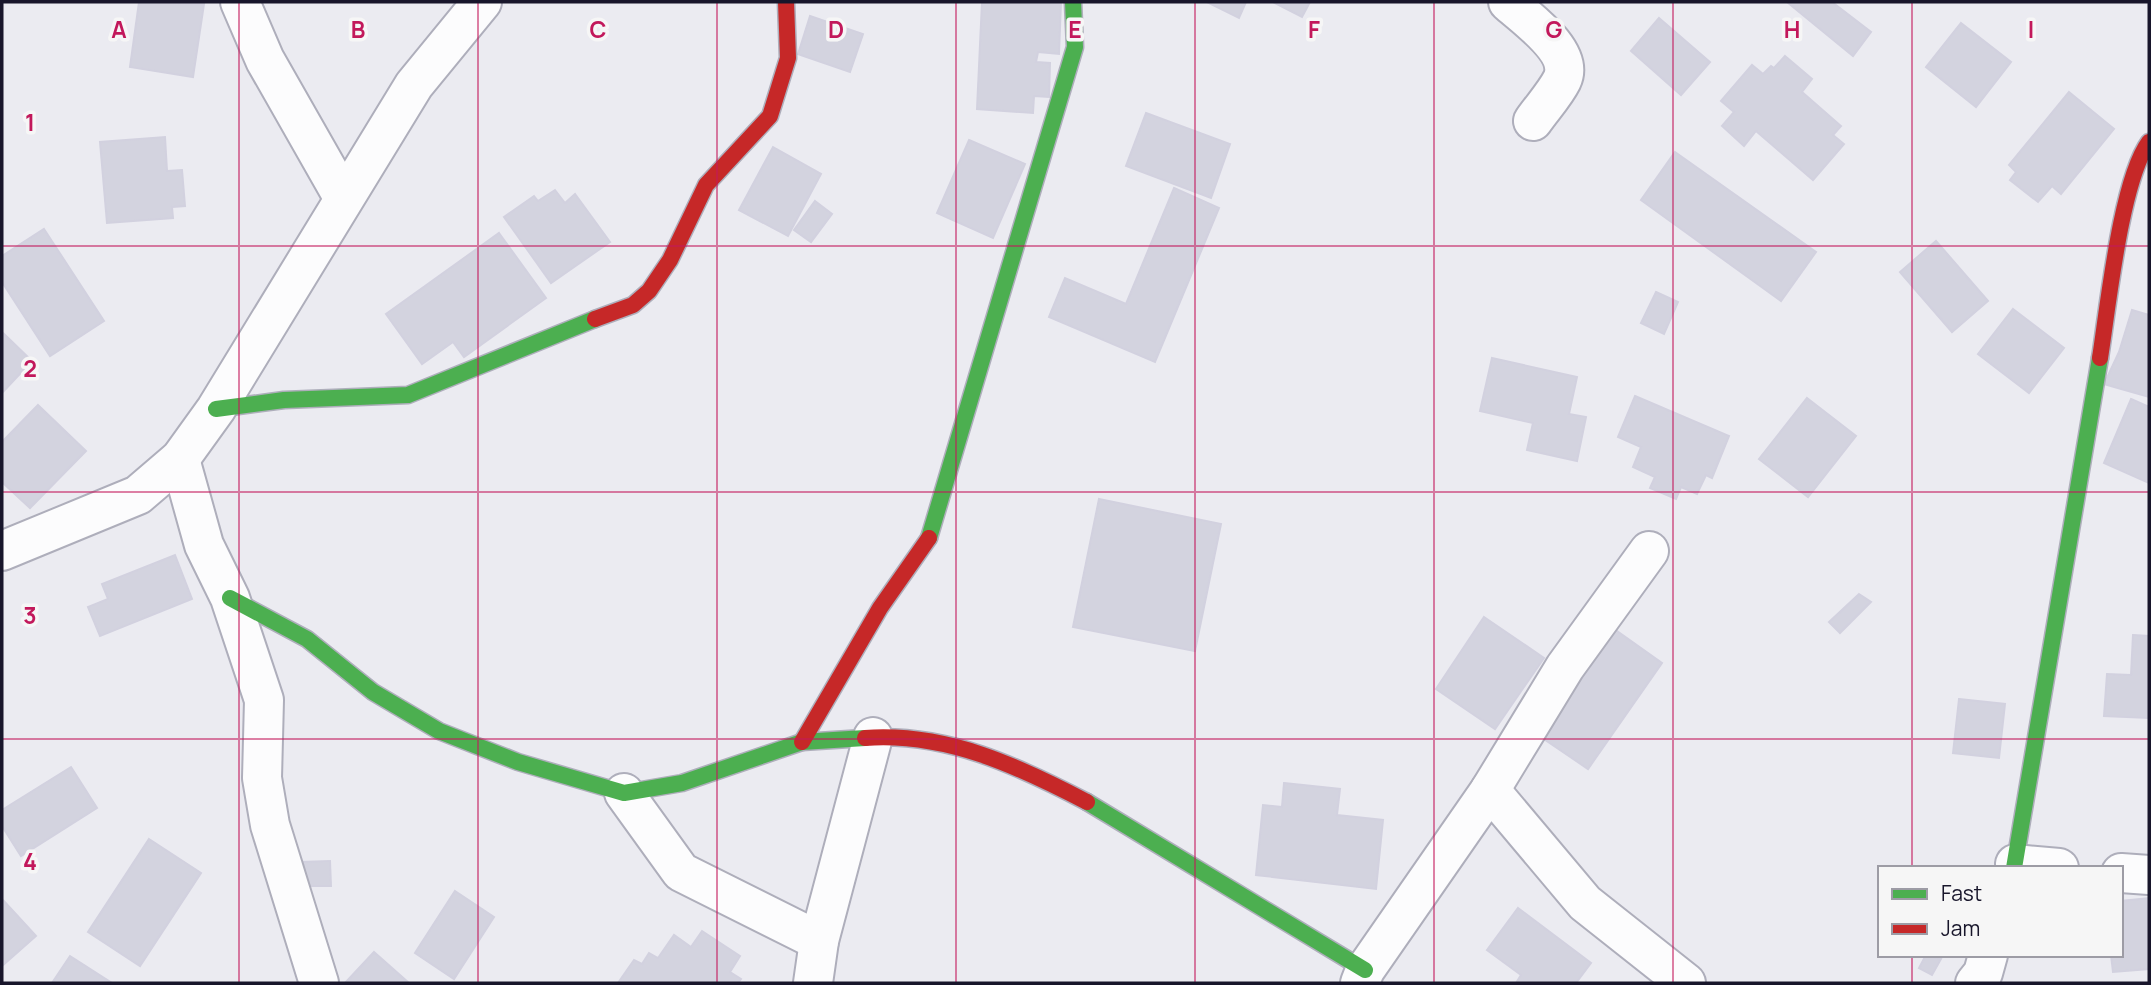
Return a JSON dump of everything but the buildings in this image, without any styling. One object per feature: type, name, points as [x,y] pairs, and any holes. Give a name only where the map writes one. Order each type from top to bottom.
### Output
[{"type":"street","points":[[240,2],[265,60],[343,197]]},
{"type":"street","points":[[2,551],[138,495],[180,459],[216,409],[343,197],[415,85],[482,2]]},
{"type":"street","points":[[216,409],[284,400],[408,395],[566,329],[633,305],[649,291],[670,260],[706,186],[770,116],[789,58],[786,2]]},
{"type":"street","points":[[802,742],[880,608],[930,536],[1075,47],[1073,2]]},
{"type":"street","points":[[1508,2],[1554,44],[1563,60],[1563,78],[1533,121]]},
{"type":"street","points":[[2015,866],[2036,722],[2124,214],[2140,154],[2149,142]]},
{"type":"street","points":[[180,459],[204,545],[230,598],[264,700],[262,778],[270,825],[319,983]]},
{"type":"street","points":[[230,598],[307,639],[373,692],[439,731],[518,762],[624,793],[682,783],[802,742],[873,737],[910,739],[976,750],[1039,777],[1115,817],[1362,977],[1490,790],[1572,656],[1649,551]]},
{"type":"street","points":[[813,983],[819,941],[873,737]]},
{"type":"street","points":[[1490,790],[1585,903],[1686,983]]},
{"type":"street","points":[[624,793],[681,872],[819,941]]},
{"type":"street","points":[[2123,873],[2149,875]]},
{"type":"street","points":[[1975,983],[1983,973],[1987,957]]},
{"type":"traffic: fast","points":[[929,538],[1075,47],[1073,2]]},
{"type":"traffic: fast","points":[[216,409],[284,400],[408,395],[595,319]]},
{"type":"traffic: fast","points":[[2014,866],[2100,358]]},
{"type":"traffic: fast","points":[[230,598],[307,639],[373,692],[439,731],[518,762],[624,793],[682,783],[802,742],[865,738]]},
{"type":"traffic: fast","points":[[1087,802],[1365,970]]},
{"type":"traffic: jam","points":[[595,319],[633,305],[649,291],[670,260],[706,185],[770,116],[788,58],[786,2]]},
{"type":"traffic: jam","points":[[2100,358],[2123,214],[2139,160],[2149,142]]},
{"type":"traffic: jam","points":[[802,742],[880,608],[929,538]]},
{"type":"traffic: jam","points":[[865,738],[924,740],[953,746],[1008,764],[1087,802]]}]
